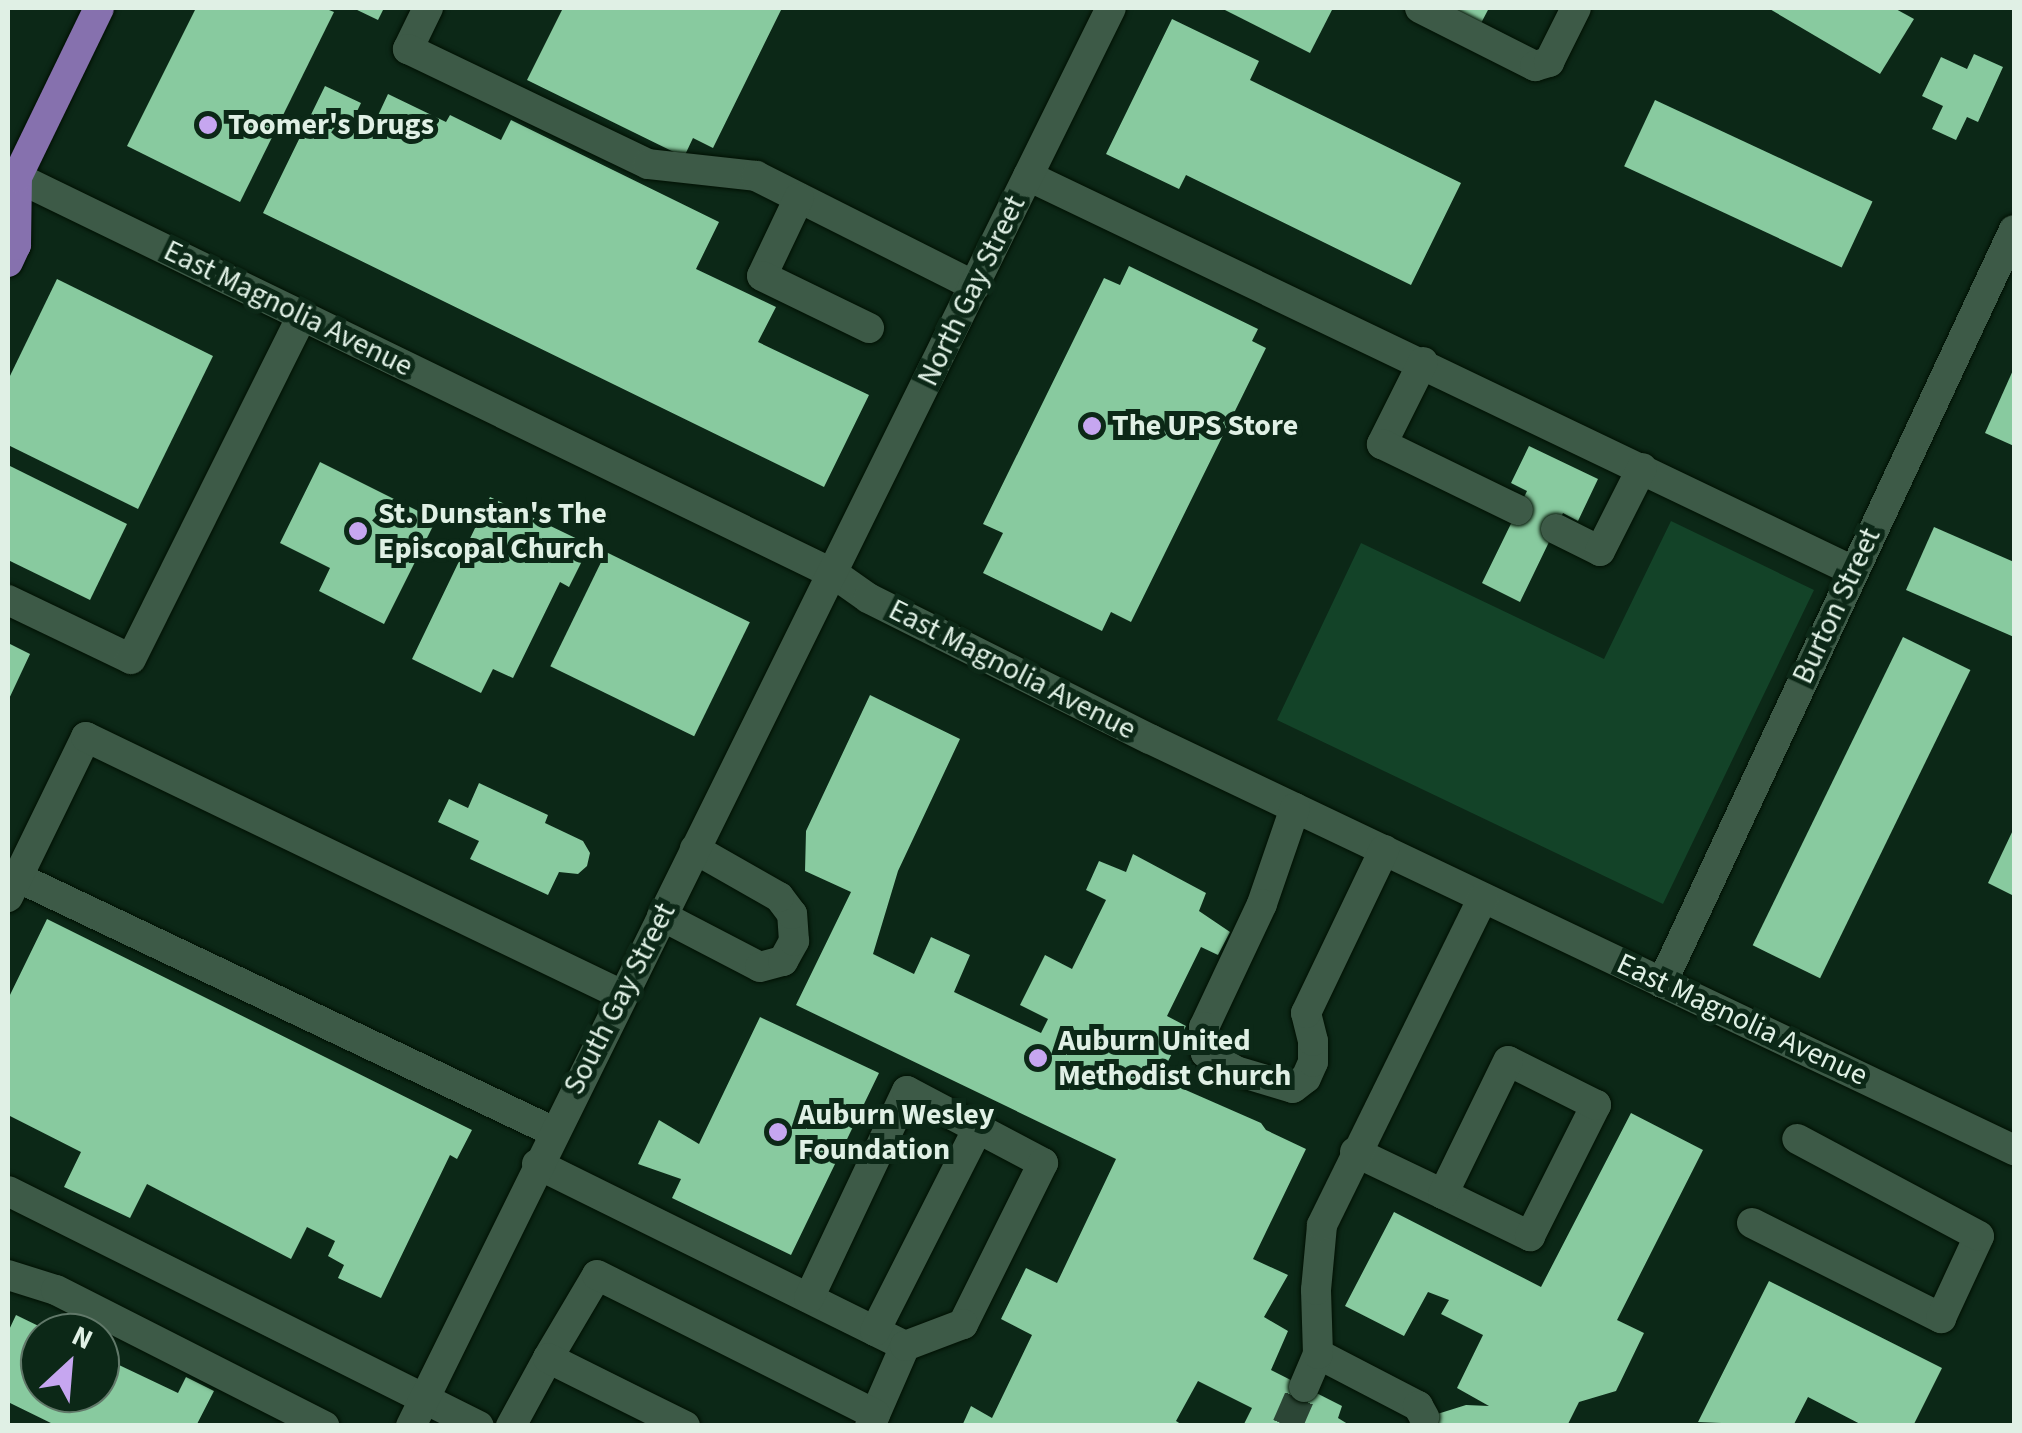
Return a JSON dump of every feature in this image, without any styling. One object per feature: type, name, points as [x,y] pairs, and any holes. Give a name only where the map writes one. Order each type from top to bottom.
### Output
[{"type":"main road","points":[[8,262],[16,246],[10,178],[100,8]]},
{"type":"street","points":[[428,8],[408,49],[648,164],[756,176],[975,286]]},
{"type":"street","name":"North Gay Street","points":[[834,574],[1110,8]]},
{"type":"street","points":[[1420,8],[1535,66],[1550,62],[1576,8]]},
{"type":"street","points":[[1028,176],[1423,362],[1853,572]]},
{"type":"street","name":"East Magnolia Avenue","points":[[10,178],[834,574],[885,607],[1295,808],[2014,1150]]},
{"type":"street","points":[[799,198],[762,276],[870,328]]},
{"type":"street","name":"Burton Street","points":[[1662,982],[2014,230]]},
{"type":"street","points":[[8,600],[131,659],[302,316]]},
{"type":"street","points":[[1423,362],[1382,444],[1518,510]]},
{"type":"street","points":[[1556,528],[1600,551],[1642,468]]},
{"type":"street","name":"South Gay Street","points":[[411,1426],[537,1164],[834,574]]},
{"type":"street","points":[[554,1132],[12,887],[86,737],[622,995]]},
{"type":"street","points":[[1295,808],[1262,904],[1204,1027],[1206,1053],[1236,1071],[1294,1088],[1306,1078],[1313,1042],[1306,1013],[1384,850]]},
{"type":"street","points":[[662,916],[760,967],[783,960],[794,941],[792,914],[780,897],[696,850]]},
{"type":"street","points":[[1304,1386],[1318,1354],[1316,1290],[1322,1225],[1484,898]]},
{"type":"street","points":[[1355,1152],[1530,1236],[1596,1105],[1508,1061],[1443,1194]]},
{"type":"street","points":[[511,1426],[596,1275],[872,1420],[906,1346],[963,1324],[1043,1163],[907,1091],[808,1298]]},
{"type":"street","points":[[874,1331],[978,1128]]},
{"type":"street","points":[[1752,1223],[1941,1318],[1979,1236],[1797,1139]]},
{"type":"street","points":[[537,1164],[906,1346]]},
{"type":"street","points":[[8,1191],[479,1426]]},
{"type":"street","points":[[8,1274],[56,1290],[324,1426]]},
{"type":"street","points":[[1318,1354],[1418,1406],[1424,1417]]},
{"type":"street","points":[[548,1358],[685,1426]]},
{"type":"green space","points":[[1671,521],[1814,590],[1663,904],[1277,720],[1361,543],[1604,659]]},
{"type":"building","points":[[196,8],[324,8],[334,12],[240,202],[127,146]]},
{"type":"building","points":[[353,8],[384,8],[378,20]]},
{"type":"building","points":[[563,8],[782,8],[713,148],[693,138],[684,157],[527,80]]},
{"type":"building","points":[[1221,8],[1333,8],[1310,53]]},
{"type":"building","points":[[1442,8],[1489,8],[1479,27]]},
{"type":"building","points":[[1768,8],[1894,8],[1914,19],[1880,74]]},
{"type":"building","points":[[1172,19],[1259,61],[1250,80],[1461,183],[1411,285],[1186,175],[1179,189],[1106,154]]},
{"type":"building","points":[[1974,54],[2003,67],[1978,122],[1967,117],[1956,140],[1932,129],[1943,106],[1922,96],[1941,57],[1967,69]]},
{"type":"building","points":[[325,86],[361,103],[348,130],[367,139],[388,94],[446,122],[450,115],[501,140],[511,120],[719,222],[696,269],[776,307],[758,342],[869,395],[824,487],[263,213]]},
{"type":"building","points":[[1655,100],[1873,201],[1842,268],[1624,166]]},
{"type":"building","points":[[1129,266],[1258,329],[1252,341],[1266,348],[1131,622],[1111,612],[1102,631],[983,573],[1003,533],[983,524],[1104,278],[1120,285]]},
{"type":"building","points":[[57,279],[213,356],[138,509],[8,445],[8,380]]},
{"type":"building","points":[[2014,368],[2014,446],[1985,433]]},
{"type":"building","points":[[1529,446],[1598,479],[1578,521],[1563,513],[1520,602],[1482,583],[1527,491],[1511,483]]},
{"type":"building","name":"St. Dunstan's The Episcopal Church","points":[[320,462],[436,520],[384,624],[319,591],[330,568],[280,543]]},
{"type":"building","points":[[8,465],[127,524],[90,600],[8,560]]},
{"type":"building","points":[[490,497],[590,545],[569,587],[560,582],[513,678],[493,669],[481,693],[412,659]]},
{"type":"building","points":[[1934,527],[2014,562],[2014,637],[1906,590]]},
{"type":"building","points":[[606,552],[750,622],[694,736],[550,666]]},
{"type":"building","points":[[1903,637],[1970,670],[1820,978],[1753,945]]},
{"type":"building","points":[[8,643],[30,654],[8,701]]},
{"type":"building","name":"Auburn United Methodist Church","points":[[870,695],[960,739],[898,871],[873,954],[914,974],[931,937],[970,955],[954,992],[1041,1033],[1048,1019],[1020,1005],[1045,955],[1072,969],[1106,900],[1086,890],[1099,861],[1126,872],[1133,854],[1206,893],[1199,911],[1230,932],[1218,955],[1201,947],[1167,1016],[1186,1026],[1161,1075],[1143,1066],[1136,1080],[1151,1087],[1156,1077],[1261,1123],[1266,1130],[1306,1149],[1253,1259],[1288,1275],[1264,1317],[1288,1331],[1271,1370],[1342,1406],[1338,1418],[1351,1426],[1243,1426],[1252,1408],[1198,1381],[1176,1421],[1184,1426],[962,1426],[971,1406],[992,1418],[1032,1335],[1001,1319],[1026,1268],[1057,1283],[1116,1159],[796,1005],[851,892],[805,871],[806,831]]},
{"type":"building","points":[[479,783],[548,815],[545,823],[583,841],[590,853],[587,866],[578,874],[559,872],[548,895],[470,859],[479,841],[438,822],[449,799],[468,808]]},
{"type":"building","points":[[2014,828],[2014,896],[1988,883]]},
{"type":"building","points":[[47,919],[472,1130],[457,1159],[450,1155],[381,1298],[338,1278],[344,1265],[328,1256],[335,1241],[307,1227],[291,1259],[147,1184],[130,1218],[64,1187],[81,1152],[8,1115],[8,999]]},
{"type":"building","name":"Auburn Wesley Foundation","points":[[760,1017],[879,1073],[791,1255],[672,1198],[681,1179],[638,1164],[659,1120],[699,1144]]},
{"type":"building","points":[[1631,1113],[1703,1150],[1617,1320],[1644,1333],[1616,1391],[1579,1402],[1567,1426],[1399,1426],[1466,1405],[1489,1406],[1457,1388],[1483,1335],[1441,1314],[1449,1300],[1428,1292],[1404,1336],[1345,1306],[1394,1212],[1541,1287]]},
{"type":"building","points":[[1769,1281],[1942,1368],[1913,1426],[1864,1426],[1808,1397],[1793,1426],[1698,1422]]},
{"type":"building","points":[[16,1315],[20,1317],[20,1408],[8,1402],[8,1332]]},
{"type":"building","points":[[120,1365],[178,1393],[186,1377],[214,1391],[196,1426],[57,1426],[30,1413],[120,1413]]},
{"type":"tunnel","points":[[1287,1426],[1304,1387]]},
{"type":"place","name":"Toomer's Drugs","points":[[208,125]]},
{"type":"place","name":"The UPS Store","points":[[1092,426]]},
{"type":"place","name":"St. Dunstan's The Episcopal Church","points":[[358,531]]},
{"type":"place","name":"Auburn United Methodist Church","points":[[1038,1058]]},
{"type":"place","name":"Auburn Wesley Foundation","points":[[778,1132]]}]
